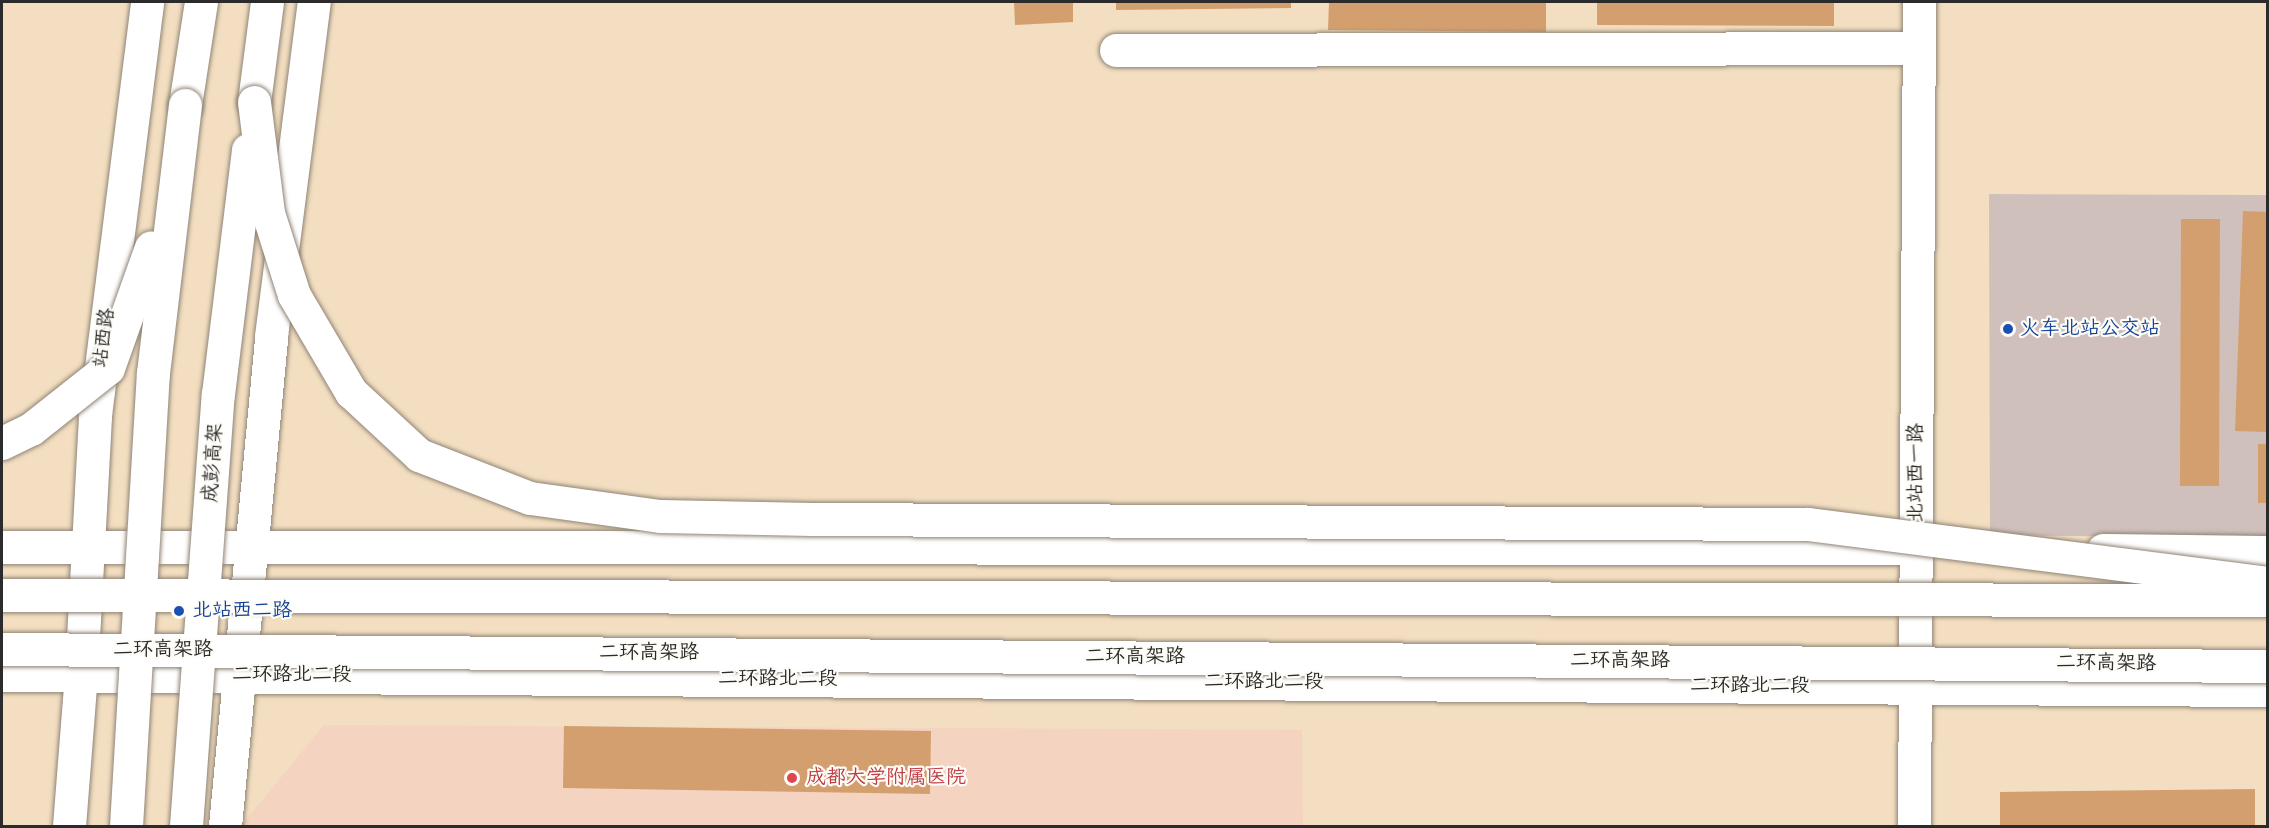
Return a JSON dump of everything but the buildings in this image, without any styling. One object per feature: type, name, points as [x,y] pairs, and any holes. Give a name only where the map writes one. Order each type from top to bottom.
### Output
[{"type":"main road","name":"站西路","points":[[81,675],[85,548],[95,415],[147,2]]},
{"type":"main road","points":[[126,826],[153,374],[185,105],[201,2]]},
{"type":"main road","points":[[267,2],[254,102],[268,213],[294,295],[351,392],[419,455],[530,498],[660,516],[813,519],[1808,524],[2268,583]]},
{"type":"main road","points":[[225,826],[236,674],[314,2]]},
{"type":"main road","name":"北站西一路","points":[[1914,826],[1919,2]]},
{"type":"main road","points":[[1116,50],[1919,48]]},
{"type":"main road","name":"成彭高架","points":[[186,826],[218,394],[254,102]]},
{"type":"main road","points":[[2,443],[31,429],[108,368],[141,286],[185,105]]},
{"type":"main road","points":[[2,547],[250,551],[1916,548],[2268,552]]},
{"type":"main road","points":[[2,595],[2268,600]]},
{"type":"main road","name":"二环高架路","points":[[2,648],[2268,666]]},
{"type":"main road","name":"二环路北二段","points":[[2,675],[236,674],[2268,690]]},
{"type":"main road","points":[[69,826],[81,675]]},
{"type":"shaded area","points":[[1989,194],[2267,195],[2267,538],[1990,535]]},
{"type":"shaded area","name":"成都大学附属医院","points":[[324,725],[1302,730],[1303,826],[241,826]]},
{"type":"place","name":"火车北站公交站","points":[[2008,329]]},
{"type":"place","name":"北站西二路","points":[[179,611]]},
{"type":"place","name":"成都大学附属医院","points":[[792,778]]}]
